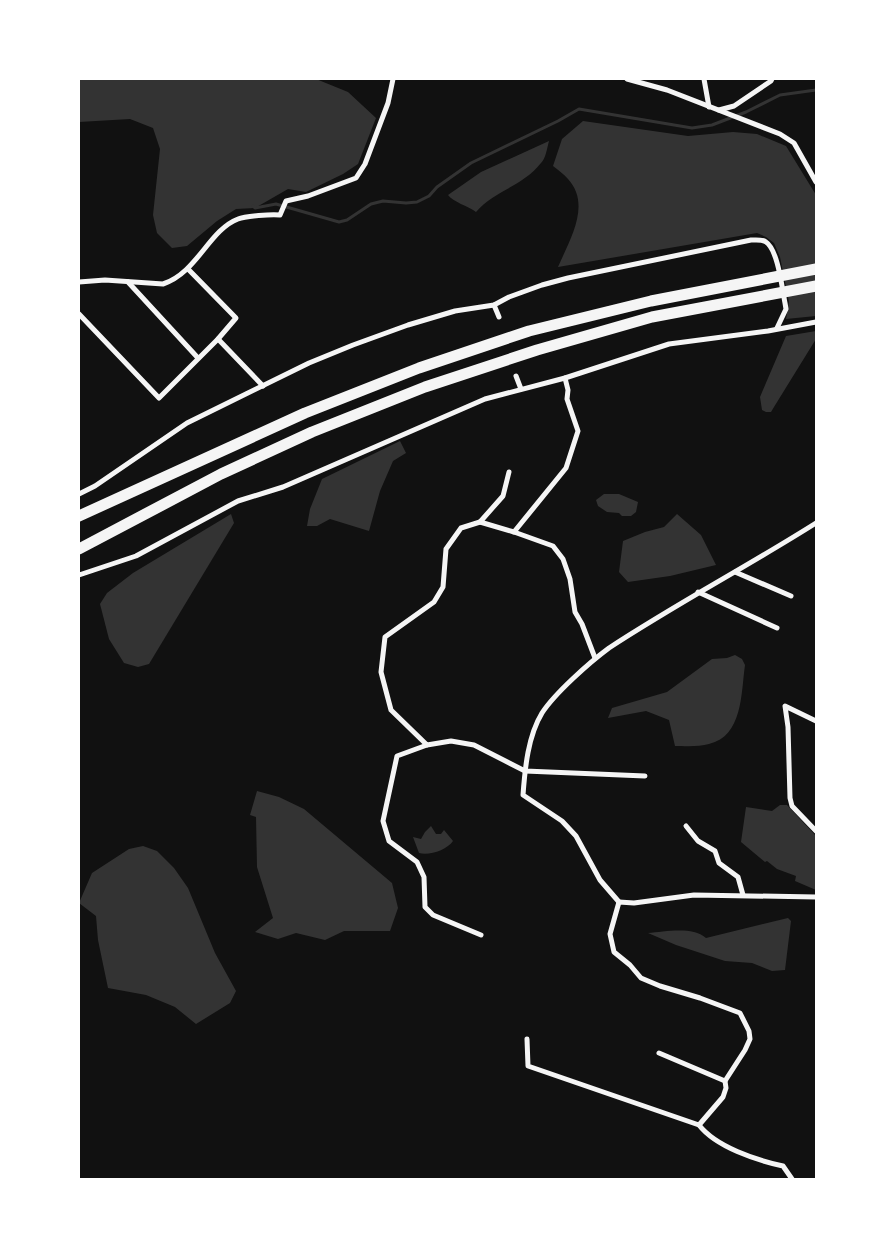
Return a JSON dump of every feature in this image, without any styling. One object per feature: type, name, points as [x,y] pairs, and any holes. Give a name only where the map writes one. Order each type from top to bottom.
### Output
[{"type":"highway","points":[[79,516],[305,414],[419,368],[528,331],[651,301],[816,269]]},
{"type":"highway","points":[[79,549],[220,474],[312,432],[425,387],[538,350],[652,317],[816,286]]},
{"type":"street","points":[[79,282],[105,280],[163,284],[171,281],[188,269],[223,228],[238,219],[280,215],[286,201],[308,196],[356,178],[365,164],[388,103],[393,79]]},
{"type":"street","points":[[627,79],[667,90],[780,134],[794,144],[816,182]]},
{"type":"street","points":[[704,79],[709,107]]},
{"type":"street","points":[[718,110],[734,106],[772,79]]},
{"type":"street","points":[[79,494],[95,486],[187,423],[335,352],[408,325],[454,311],[494,305],[509,297],[568,278],[751,240],[764,240],[772,247],[777,262],[786,309],[777,328]]},
{"type":"street","points":[[79,314],[158,398],[218,339],[236,318],[188,269]]},
{"type":"street","points":[[128,282],[198,358]]},
{"type":"street","points":[[494,305],[499,317]]},
{"type":"street","points":[[79,575],[136,556],[238,501],[283,487],[485,399],[565,378],[669,344],[816,322]]},
{"type":"street","points":[[218,339],[263,386]]},
{"type":"street","points":[[516,376],[521,389]]},
{"type":"street","points":[[514,532],[566,468],[578,431],[567,399],[568,390],[565,378]]},
{"type":"street","points":[[427,746],[391,710],[381,672],[385,637],[434,602],[443,587],[446,549],[460,528],[480,522],[503,496],[509,472]]},
{"type":"street","points":[[480,522],[553,546],[570,578],[575,612],[582,624],[595,658]]},
{"type":"street","points":[[816,523],[638,628],[595,658],[542,712],[533,734],[525,771],[523,795],[562,821],[576,836],[600,880],[619,902],[634,903],[694,895],[816,897]]},
{"type":"street","points":[[735,572],[791,596]]},
{"type":"street","points":[[698,592],[777,628]]},
{"type":"street","points":[[816,721],[785,706],[788,727],[790,798],[792,806],[816,831]]},
{"type":"street","points":[[481,935],[432,915],[425,907],[424,877],[417,862],[389,841],[383,821],[397,756],[427,746],[451,741],[474,745],[525,771],[645,776]]},
{"type":"street","points":[[686,826],[698,841],[715,851],[719,863],[738,877],[743,895]]},
{"type":"street","points":[[619,902],[610,934],[614,952],[630,965],[640,978],[740,1013],[749,1031],[750,1039],[745,1050],[725,1081],[726,1088],[723,1097],[699,1125]]},
{"type":"street","points":[[527,1039],[528,1066],[699,1125],[704,1132],[723,1144],[762,1161],[783,1166],[792,1179]]},
{"type":"street","points":[[659,1053],[725,1081]]},
{"type":"shaded area","points":[[79,79],[316,79],[348,92],[376,118],[358,164],[343,174],[306,192],[288,189],[255,208],[236,209],[217,221],[187,246],[172,248],[157,233],[153,215],[160,149],[153,128],[130,119],[79,122]]},
{"type":"shaded area","points":[[583,121],[688,136],[733,132],[757,134],[786,146],[816,195],[816,316],[786,319],[789,302],[780,257],[774,243],[757,233],[558,267],[576,223],[578,200],[575,189],[568,179],[553,166],[562,139]]},
{"type":"shaded area","points":[[549,141],[544,158],[534,171],[526,178],[492,198],[476,212],[453,200],[448,195],[481,172]]},
{"type":"shaded area","points":[[816,331],[816,339],[771,412],[762,410],[760,397],[786,336]]},
{"type":"shaded area","points":[[400,441],[406,453],[393,461],[380,491],[369,531],[330,519],[317,526],[307,526],[310,509],[322,479]]},
{"type":"shaded area","points":[[604,494],[619,494],[638,502],[636,512],[631,516],[622,516],[619,513],[607,512],[598,506],[596,500]]},
{"type":"shaded area","points":[[231,514],[234,523],[149,664],[138,667],[124,663],[109,639],[100,604],[107,593],[133,573]]},
{"type":"shaded area","points":[[677,514],[701,535],[716,565],[670,576],[628,582],[619,572],[623,541],[664,527]]},
{"type":"shaded area","points":[[735,655],[742,659],[745,665],[741,700],[734,723],[720,739],[701,746],[675,746],[669,720],[646,711],[608,718],[612,708],[667,692],[712,659],[727,658]]},
{"type":"shaded area","points":[[257,791],[279,797],[304,809],[392,883],[398,908],[390,931],[344,931],[325,940],[296,933],[278,939],[255,932],[273,918],[257,867],[256,817],[250,815]]},
{"type":"shaded area","points":[[780,805],[787,805],[816,836],[816,890],[795,881],[796,876],[777,869],[767,861],[765,862],[741,842],[746,807],[772,811]]},
{"type":"shaded area","points":[[431,826],[436,834],[441,834],[444,830],[453,841],[447,847],[438,851],[428,854],[419,853],[413,837],[421,839]]},
{"type":"shaded area","points":[[143,846],[157,851],[174,868],[188,888],[215,953],[236,991],[230,1003],[196,1024],[175,1007],[146,995],[108,988],[98,940],[96,916],[79,903],[92,873],[129,849]]},
{"type":"shaded area","points":[[788,918],[791,921],[785,970],[772,971],[752,963],[725,961],[676,945],[648,933],[686,931],[700,934],[706,938]]},
{"type":"waterway","points":[[253,206],[255,208],[276,204],[339,222],[347,220],[371,204],[383,201],[417,202],[429,196],[437,187],[471,163],[579,109],[692,128],[712,125],[746,112],[780,95],[816,90]]}]
